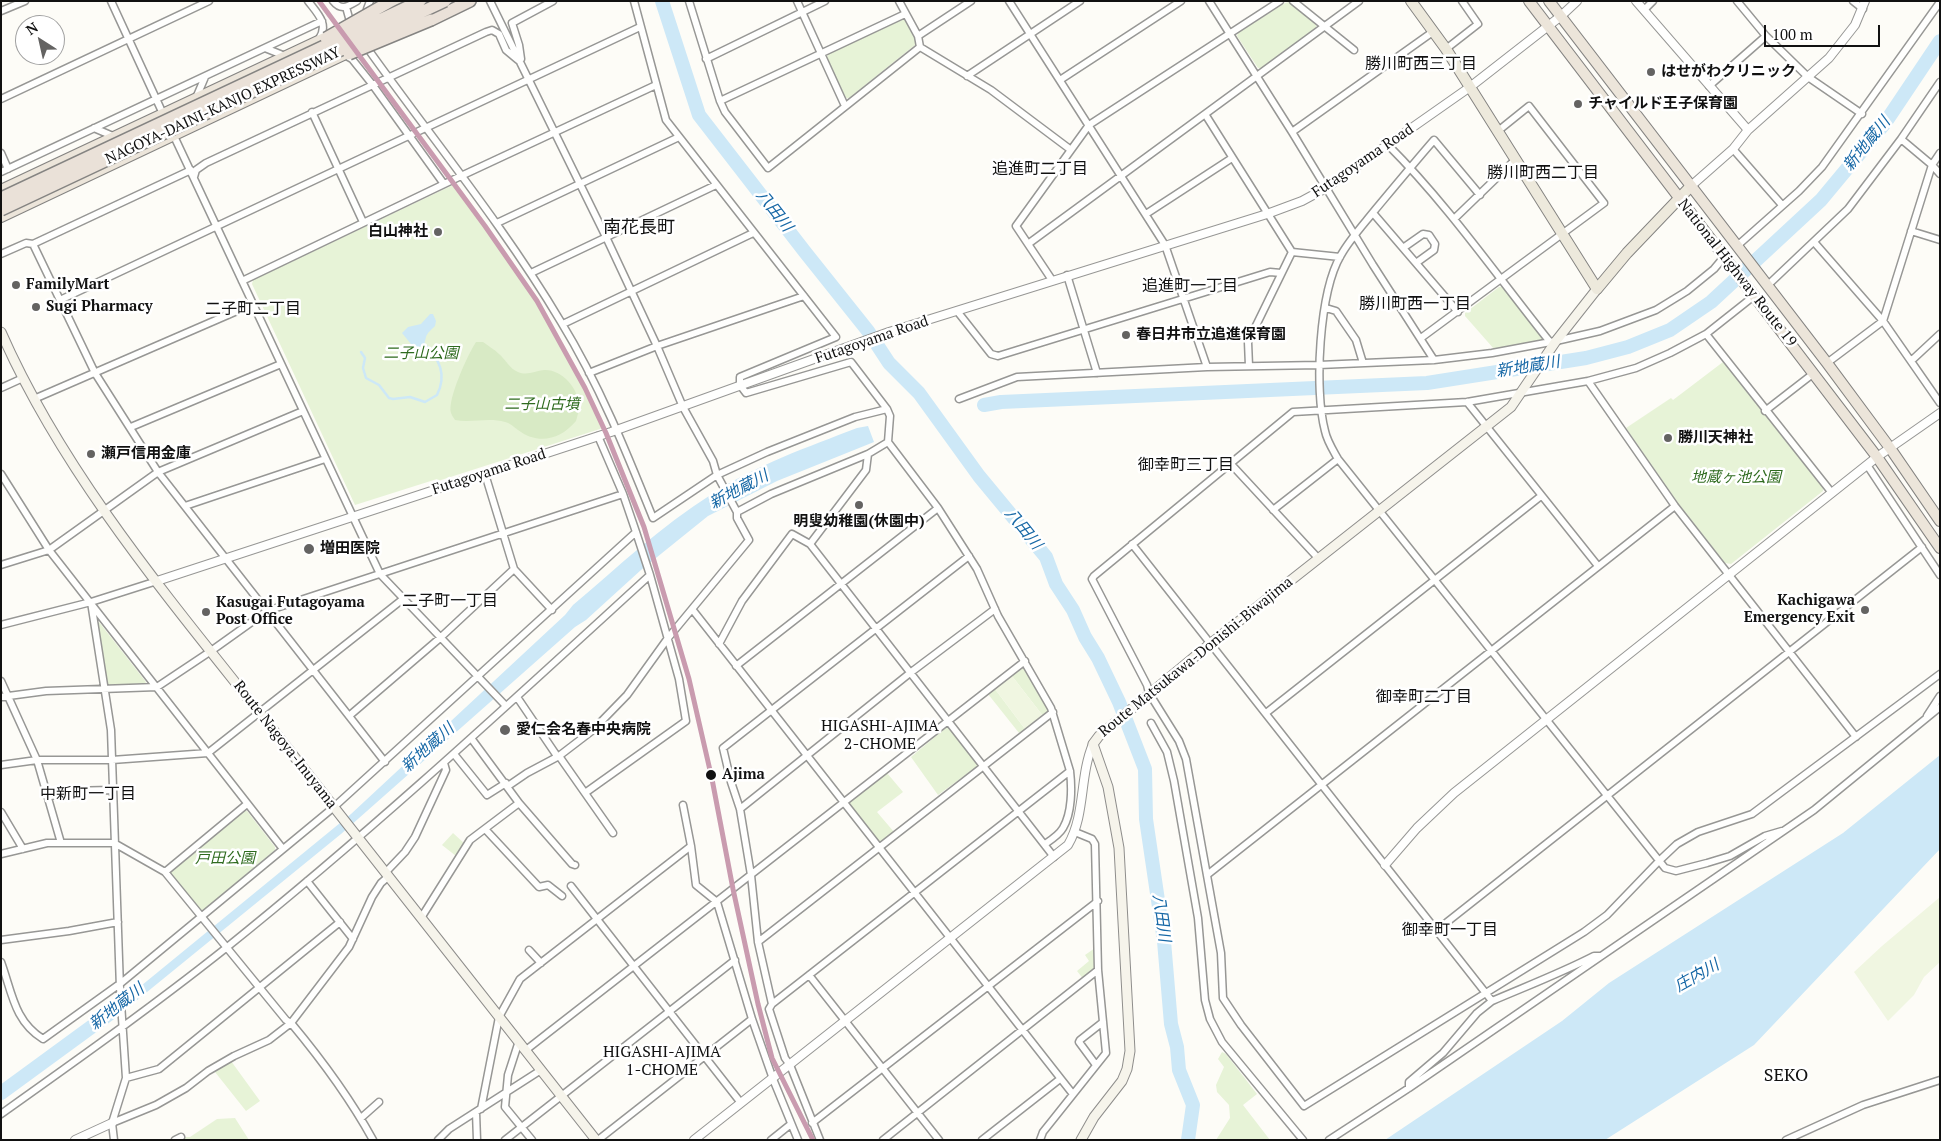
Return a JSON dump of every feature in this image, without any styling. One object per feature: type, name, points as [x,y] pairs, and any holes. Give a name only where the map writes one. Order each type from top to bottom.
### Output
[{"type":"highway","points":[[268,79],[391,1]]},
{"type":"highway","points":[[1,190],[402,1]]},
{"type":"highway","name":"NAGOYA-DAINI-KANJO EXPRESSWAY","points":[[1,210],[268,79],[420,1]]},
{"type":"highway","name":"NAGOYA-DAINI-KANJO EXPRESSWAY","points":[[1,198],[445,1]]},
{"type":"highway","points":[[1,217],[458,1]]},
{"type":"highway","points":[[268,79],[376,44],[470,1]]},
{"type":"highway","name":"National Highway Route 19","points":[[1529,1],[1814,373],[1877,457],[1940,548]]},
{"type":"highway","name":"National Highway Route 19","points":[[1549,1],[1827,363],[1890,448],[1940,521]]},
{"type":"main road","points":[[1412,2],[1446,49],[1597,289],[1627,253],[1690,186]]},
{"type":"main road","name":"Route Matsukawa-Donishi-Biwajima","points":[[1081,1140],[1094,1117],[1122,1081],[1127,1069],[1130,1051],[1119,848],[1108,787],[1093,744],[1099,736],[1210,644],[1510,407],[1552,344],[1597,289]]},
{"type":"main road","name":"Route Nagoya-Inuyama","points":[[1,332],[34,399],[70,460],[104,511],[420,918],[597,1140]]},
{"type":"street","points":[[1,11],[25,1]]},
{"type":"street","points":[[111,1],[380,574],[504,705]]},
{"type":"street","points":[[1,99],[209,1]]},
{"type":"street","points":[[308,1],[322,21],[324,28],[318,40]]},
{"type":"street","points":[[333,1],[340,8],[357,1]]},
{"type":"street","points":[[367,9],[370,1]]},
{"type":"street","points":[[346,7],[351,25],[367,9],[380,1]]},
{"type":"street","points":[[454,754],[487,795],[558,756],[592,730],[627,695],[668,638],[749,540],[737,518],[736,510],[718,478],[713,461],[683,407],[606,236],[490,1]]},
{"type":"street","points":[[521,63],[519,45],[512,23],[553,1]]},
{"type":"street","points":[[634,1],[666,120],[836,337],[740,377],[740,385],[746,393],[851,362],[887,409],[890,416],[888,442],[938,508],[969,556],[995,609],[1042,689],[1053,712],[1070,772],[1068,816],[1063,828],[1045,844]]},
{"type":"street","points":[[689,1],[706,59],[725,112],[768,168],[920,47]]},
{"type":"street","points":[[796,1],[845,106]]},
{"type":"street","points":[[706,59],[825,1]]},
{"type":"street","points":[[899,1],[918,36],[920,47],[991,90],[1071,150]]},
{"type":"street","points":[[918,36],[971,1]]},
{"type":"street","points":[[1009,1],[1165,245],[1182,299],[1207,367]]},
{"type":"street","points":[[967,76],[1080,1]]},
{"type":"street","points":[[1060,80],[1181,1]]},
{"type":"street","points":[[1208,1],[1257,76],[1373,265],[1434,360]]},
{"type":"street","points":[[1052,280],[1016,226],[1089,125],[1280,1]]},
{"type":"street","points":[[1293,1],[1354,50]]},
{"type":"street","points":[[1028,244],[1359,1]]},
{"type":"street","points":[[1446,49],[1478,24],[1462,1]]},
{"type":"street","name":"Futagoyama Road","points":[[157,581],[618,430],[887,333],[1267,214],[1302,201],[1326,188],[1470,87],[1561,16],[1576,1]]},
{"type":"street","points":[[1636,1],[1748,130]]},
{"type":"street","points":[[1644,10],[1653,1]]},
{"type":"street","points":[[1737,1],[1766,36],[1808,77],[1862,114]]},
{"type":"street","points":[[1690,186],[1733,149],[1748,130],[1808,77],[1843,42],[1855,26],[1864,5],[1853,1]]},
{"type":"street","points":[[1739,248],[1822,167],[1862,114],[1940,2]]},
{"type":"street","points":[[720,101],[905,14]]},
{"type":"street","points":[[1,153],[3,172],[322,21]]},
{"type":"street","points":[[60,300],[640,27]]},
{"type":"street","points":[[1,254],[26,243],[33,244],[192,173],[206,163],[489,30],[498,34],[506,50],[521,63]]},
{"type":"street","points":[[1292,132],[1434,31]]},
{"type":"street","points":[[1709,86],[1766,36]]},
{"type":"street","points":[[368,43],[368,49],[497,223],[563,324],[618,430],[653,518],[718,478],[767,452],[855,417],[887,409]]},
{"type":"street","points":[[265,48],[285,56]]},
{"type":"street","points":[[345,54],[372,84],[444,184]]},
{"type":"street","points":[[196,98],[205,77]]},
{"type":"street","points":[[1766,283],[1814,242],[1848,209],[1901,139],[1940,82]]},
{"type":"street","points":[[242,281],[363,222],[656,85]]},
{"type":"street","points":[[1421,338],[1604,203],[1529,106],[1498,131]]},
{"type":"street","points":[[312,112],[363,222]]},
{"type":"street","points":[[1205,114],[1292,252]]},
{"type":"street","points":[[94,128],[115,137]]},
{"type":"street","points":[[497,223],[679,137]]},
{"type":"street","points":[[1901,139],[1940,174]]},
{"type":"street","points":[[1480,195],[1434,140],[1355,234],[1340,257],[1328,288],[1319,365],[1321,411],[1325,433],[1338,459],[1665,868],[1676,871],[1730,856],[1765,836],[1782,831]]},
{"type":"street","points":[[1388,145],[1454,219],[1500,281],[1552,344]]},
{"type":"street","points":[[1733,149],[1782,205]]},
{"type":"street","points":[[1827,363],[1883,320],[1932,165],[1940,153]]},
{"type":"street","points":[[1146,214],[1232,158]]},
{"type":"street","points":[[1454,219],[1516,159]]},
{"type":"street","points":[[531,273],[716,185]]},
{"type":"street","points":[[1373,213],[1458,312]]},
{"type":"street","points":[[1912,231],[1940,240]]},
{"type":"street","points":[[563,324],[753,233]]},
{"type":"street","points":[[1403,248],[1423,234],[1428,235],[1435,244],[1434,250],[1416,263]]},
{"type":"street","points":[[1814,242],[1883,320],[1940,402]]},
{"type":"street","points":[[33,244],[95,373],[158,472],[385,762]]},
{"type":"street","points":[[1292,252],[1340,257]]},
{"type":"street","points":[[1249,366],[1248,342],[1292,252]]},
{"type":"street","points":[[959,399],[1017,377],[1207,367],[1434,360],[1552,344],[1600,331],[1656,310],[1687,291],[1726,259]]},
{"type":"street","points":[[957,311],[991,354],[998,356],[1270,272],[1281,273]]},
{"type":"street","points":[[1067,276],[1097,373]]},
{"type":"street","points":[[1752,294],[1706,334],[1636,368],[1588,381],[1523,390],[1467,402],[1293,412],[1092,579],[1147,685],[1146,696],[1179,741],[1186,759],[1221,953],[1223,998],[1240,1025],[1304,1106],[1584,932],[1607,915],[1677,844],[1698,832],[1752,814],[1940,674]]},
{"type":"street","points":[[589,373],[657,346],[804,296]]},
{"type":"street","points":[[34,399],[253,304]]},
{"type":"street","points":[[1326,308],[1336,311],[1356,340],[1364,363]]},
{"type":"street","points":[[1706,334],[1765,411],[1832,493]]},
{"type":"street","points":[[1911,360],[1940,334]]},
{"type":"street","points":[[131,427],[281,364]]},
{"type":"street","points":[[1765,411],[1814,373]]},
{"type":"street","points":[[1,388],[23,378]]},
{"type":"street","points":[[1588,381],[1675,506],[1856,737]]},
{"type":"street","points":[[1467,402],[1598,566]]},
{"type":"street","points":[[1,565],[49,550],[158,472],[303,411]]},
{"type":"street","points":[[1385,864],[1417,828],[1454,793],[1877,457],[1940,413]]},
{"type":"street","points":[[585,793],[686,721],[679,680],[650,575],[623,494],[598,436]]},
{"type":"street","points":[[736,510],[868,454],[888,442]]},
{"type":"street","points":[[810,544],[866,470],[868,454]]},
{"type":"street","points":[[185,506],[325,459]]},
{"type":"street","points":[[1273,510],[1338,459]]},
{"type":"street","points":[[1230,463],[1318,558]]},
{"type":"street","points":[[1867,465],[1940,575]]},
{"type":"street","points":[[1,474],[49,550],[283,849]]},
{"type":"street","points":[[485,474],[514,569],[552,610]]},
{"type":"street","points":[[4,696],[104,688],[158,687],[267,611],[504,535],[623,494]]},
{"type":"street","points":[[1266,713],[1541,496]]},
{"type":"street","points":[[1207,875],[1675,506]]},
{"type":"street","points":[[736,666],[938,508]]},
{"type":"street","points":[[1,962],[15,1009],[33,1033],[44,1039],[121,986],[283,849],[336,809],[636,532]]},
{"type":"street","points":[[720,644],[742,602],[792,534],[810,544],[1054,857]]},
{"type":"street","points":[[1132,544],[1492,1001]]},
{"type":"street","points":[[1437,930],[1922,547]]},
{"type":"street","points":[[772,1004],[758,942],[751,875],[740,809],[731,782],[724,748],[969,556]]},
{"type":"street","points":[[349,716],[440,638],[514,569]]},
{"type":"street","points":[[1,1114],[123,1025],[307,881],[444,763],[504,705],[517,697],[650,575]]},
{"type":"street","points":[[1,625],[91,602],[157,581]]},
{"type":"street","points":[[1,765],[37,760],[112,760],[208,753],[403,599]]},
{"type":"street","points":[[91,602],[111,730],[114,843],[126,1078],[112,1123],[114,1140]]},
{"type":"street","points":[[692,608],[1072,1094]]},
{"type":"street","points":[[740,809],[910,673],[995,609]]},
{"type":"street","points":[[526,1050],[634,968],[1025,661]]},
{"type":"street","points":[[1,681],[4,696],[37,760],[61,843]]},
{"type":"street","points":[[1925,719],[1940,696]]},
{"type":"street","points":[[517,697],[613,833]]},
{"type":"street","points":[[1329,1140],[1409,1088],[1814,810],[1940,707]]},
{"type":"street","points":[[758,942],[1053,712]]},
{"type":"street","points":[[1151,724],[1167,752],[1174,780],[1198,918],[1205,1000],[1210,1019],[1222,1042],[1302,1140]]},
{"type":"street","points":[[471,738],[520,803],[572,864],[575,865]]},
{"type":"street","points":[[694,1140],[1068,845],[1075,832],[1080,814],[1082,786],[1087,759],[1093,744]]},
{"type":"street","points":[[74,1140],[163,1101],[234,1056],[269,1040],[291,1023],[306,1006],[307,999],[340,960],[353,939],[372,897],[415,837],[446,770],[444,763]]},
{"type":"street","points":[[820,1140],[786,1058],[769,1008],[913,892],[1070,772]]},
{"type":"street","points":[[48,797],[68,791],[112,790]]},
{"type":"street","points":[[420,918],[470,840],[520,803]]},
{"type":"street","points":[[165,872],[247,804]]},
{"type":"street","points":[[683,805],[696,885],[717,902],[752,1019],[773,1079],[798,1140]]},
{"type":"street","points":[[1,812],[23,848]]},
{"type":"street","points":[[485,829],[539,888],[548,885],[562,896]]},
{"type":"street","points":[[1040,1140],[1043,1132],[1106,1053],[1098,970],[1098,900],[1095,844],[1092,839],[1075,832]]},
{"type":"street","points":[[1,854],[47,844],[114,843],[165,872],[260,989],[318,1056],[361,1118],[373,1140]]},
{"type":"street","points":[[477,1140],[478,1110],[499,1017],[520,979],[691,846]]},
{"type":"street","points":[[307,881],[353,939]]},
{"type":"street","points":[[571,886],[741,1103]]},
{"type":"street","points":[[812,1123],[1098,900]]},
{"type":"street","points":[[1,940],[118,922]]},
{"type":"street","points":[[126,1078],[159,1069],[260,989],[340,922]]},
{"type":"street","points":[[529,950],[541,963]]},
{"type":"street","points":[[1409,1088],[1409,1082],[1443,1053],[1477,1013],[1492,1001],[1538,980],[1558,975],[1594,956],[1602,956]]},
{"type":"street","points":[[505,1140],[735,960]]},
{"type":"street","points":[[883,1140],[1098,970]]},
{"type":"street","points":[[809,975],[939,1140]]},
{"type":"street","points":[[1,986],[9,984]]},
{"type":"street","points":[[597,1140],[752,1019]]},
{"type":"street","points":[[1096,1065],[1080,1040],[1103,1022]]},
{"type":"street","points":[[519,1041],[508,1075],[505,1107],[532,1140]]},
{"type":"street","points":[[438,1140],[449,1129],[541,1070]]},
{"type":"street","points":[[982,1140],[1060,1079]]},
{"type":"street","points":[[1786,1140],[1863,1105],[1940,1080]]},
{"type":"street","points":[[361,1118],[379,1102]]},
{"type":"street","points":[[771,1140],[791,1124]]},
{"type":"green space","points":[[1289,2],[1316,25],[1316,28],[1261,68],[1258,68],[1237,36],[1238,33]]},
{"type":"green space","points":[[905,20],[916,41],[915,45],[849,98],[846,98],[827,58],[828,54]]},
{"type":"green space","name":"二子山公園","points":[[453,185],[505,256],[534,300],[570,363],[603,428],[438,481],[437,479],[355,505],[252,284],[253,280]]},
{"type":"green space","points":[[1499,287],[1502,287],[1543,339],[1542,341],[1494,349],[1465,316],[1465,313]]},
{"type":"green space","name":"二子山古墳","points":[[476,342],[483,342],[493,349],[512,369],[518,372],[528,373],[544,370],[563,376],[576,393],[579,408],[576,421],[563,433],[541,439],[526,435],[509,423],[487,420],[455,420],[451,413],[452,398],[468,356]]},
{"type":"green space","name":"地蔵ヶ池公園","points":[[1723,362],[1823,488],[1823,491],[1731,564],[1725,563],[1678,503],[1626,428],[1671,398],[1673,400]]},
{"type":"green space","points":[[99,622],[146,682],[144,685],[109,685],[106,683],[97,624]]},
{"type":"green space","points":[[1022,669],[1026,669],[1048,708],[1043,716],[1012,676]]},
{"type":"green space","points":[[1012,676],[1043,716],[1025,729],[995,689]]},
{"type":"green space","points":[[995,689],[1025,729],[1019,733],[988,694]]},
{"type":"green space","points":[[948,726],[979,765],[938,795],[911,757]]},
{"type":"green space","points":[[887,773],[903,792],[877,812],[894,832],[882,841],[878,841],[849,804]]},
{"type":"green space","name":"戸田公園","points":[[244,811],[247,811],[275,847],[275,850],[201,912],[171,875],[171,871]]},
{"type":"green space","points":[[453,833],[465,844],[456,856],[442,845]]},
{"type":"green space","points":[[1940,897],[1940,962],[1924,977],[1914,995],[1888,1021],[1854,972]]},
{"type":"green space","points":[[1095,948],[1097,970],[1084,980],[1077,971],[1089,961],[1085,955]]},
{"type":"green space","points":[[1222,1052],[1226,1054],[1257,1094],[1243,1105],[1270,1140],[1216,1140],[1230,1118],[1229,1105],[1217,1092],[1216,1085],[1224,1067],[1218,1059]]},
{"type":"green space","points":[[231,1061],[260,1101],[246,1111],[215,1072]]},
{"type":"green space","points":[[235,1118],[249,1140],[185,1140],[185,1137],[190,1137],[217,1119]]},
{"type":"water","points":[[430,314],[433,314],[436,321],[435,326],[427,334],[423,346],[415,349],[402,333],[408,327],[421,324]]},
{"type":"water","points":[[868,426],[874,442],[777,481],[708,516],[641,570],[586,620],[575,627],[341,834],[136,1001],[106,1016],[351,814],[565,615],[573,605],[640,547],[693,506],[746,474],[801,450],[857,428]]},
{"type":"water","name":"庄内川","points":[[1940,755],[1940,849],[1754,1045],[1605,1140],[1385,1140],[1562,1021],[1609,983],[1843,833]]},
{"type":"waterway","name":"八田川","points":[[662,1],[699,115],[868,331],[889,363],[919,393],[979,476],[1046,557],[1056,584],[1073,610],[1119,702],[1145,769],[1146,819],[1164,941],[1171,1024],[1177,1047],[1179,1070],[1193,1105],[1188,1140]]},
{"type":"waterway","name":"新地蔵川","points":[[984,405],[1001,402],[1427,383],[1586,358],[1628,347],[1670,330],[1711,302],[1821,200],[1885,123],[1940,41]]},
{"type":"waterway","points":[[361,352],[365,358],[363,368],[366,378],[379,385],[389,398],[410,397],[425,402],[437,395],[442,374],[438,361],[424,344]]},
{"type":"waterway","name":"新地蔵川","points":[[1,1093],[120,1006]]},
{"type":"transit line","points":[[319,1],[485,226],[537,301],[585,388],[606,433],[644,527],[689,679],[712,779],[758,1004],[772,1058],[813,1140]]},
{"type":"place","name":"はせがわクリニック","points":[[1651,72]]},
{"type":"place","name":"チャイルド王子保育園","points":[[1578,104]]},
{"type":"place","name":"白山神社","points":[[438,232]]},
{"type":"place","name":"FamilyMart","points":[[16,285]]},
{"type":"place","name":"Sugi Pharmacy","points":[[36,307]]},
{"type":"place","name":"春日井市立追進保育園","points":[[1126,335]]},
{"type":"place","name":"勝川天神社","points":[[1668,438]]},
{"type":"place","name":"瀬戸信用金庫","points":[[91,454]]},
{"type":"place","name":"明叟幼稚園(休園中)","points":[[859,505]]},
{"type":"place","name":"増田医院","points":[[309,549]]},
{"type":"place","name":"Kachigawa Emergency Exit","points":[[1865,610]]},
{"type":"place","name":"Kasugai Futagoyama Post Office","points":[[206,612]]},
{"type":"place","name":"愛仁会名春中央病院","points":[[505,730]]},
{"type":"place","name":"Ajima","points":[[711,775]]},
{"type":"district","name":"勝川町西三丁目","points":[[1421,64]]},
{"type":"district","name":"追進町二丁目","points":[[1040,169]]},
{"type":"district","name":"勝川町西二丁目","points":[[1543,173]]},
{"type":"district","name":"南花長町","points":[[639,228]]},
{"type":"district","name":"追進町一丁目","points":[[1190,286]]},
{"type":"district","name":"勝川町西一丁目","points":[[1415,304]]},
{"type":"district","name":"二子町二丁目","points":[[253,309]]},
{"type":"district","name":"御幸町三丁目","points":[[1186,465]]},
{"type":"district","name":"二子町一丁目","points":[[450,601]]},
{"type":"district","name":"御幸町二丁目","points":[[1424,697]]},
{"type":"district","name":"HIGASHI-AJIMA 2-CHOME","points":[[880,735]]},
{"type":"district","name":"中新町一丁目","points":[[88,794]]},
{"type":"district","name":"御幸町一丁目","points":[[1450,930]]},
{"type":"district","name":"HIGASHI-AJIMA 1-CHOME","points":[[662,1061]]},
{"type":"district","name":"SEKO","points":[[1786,1076]]}]
